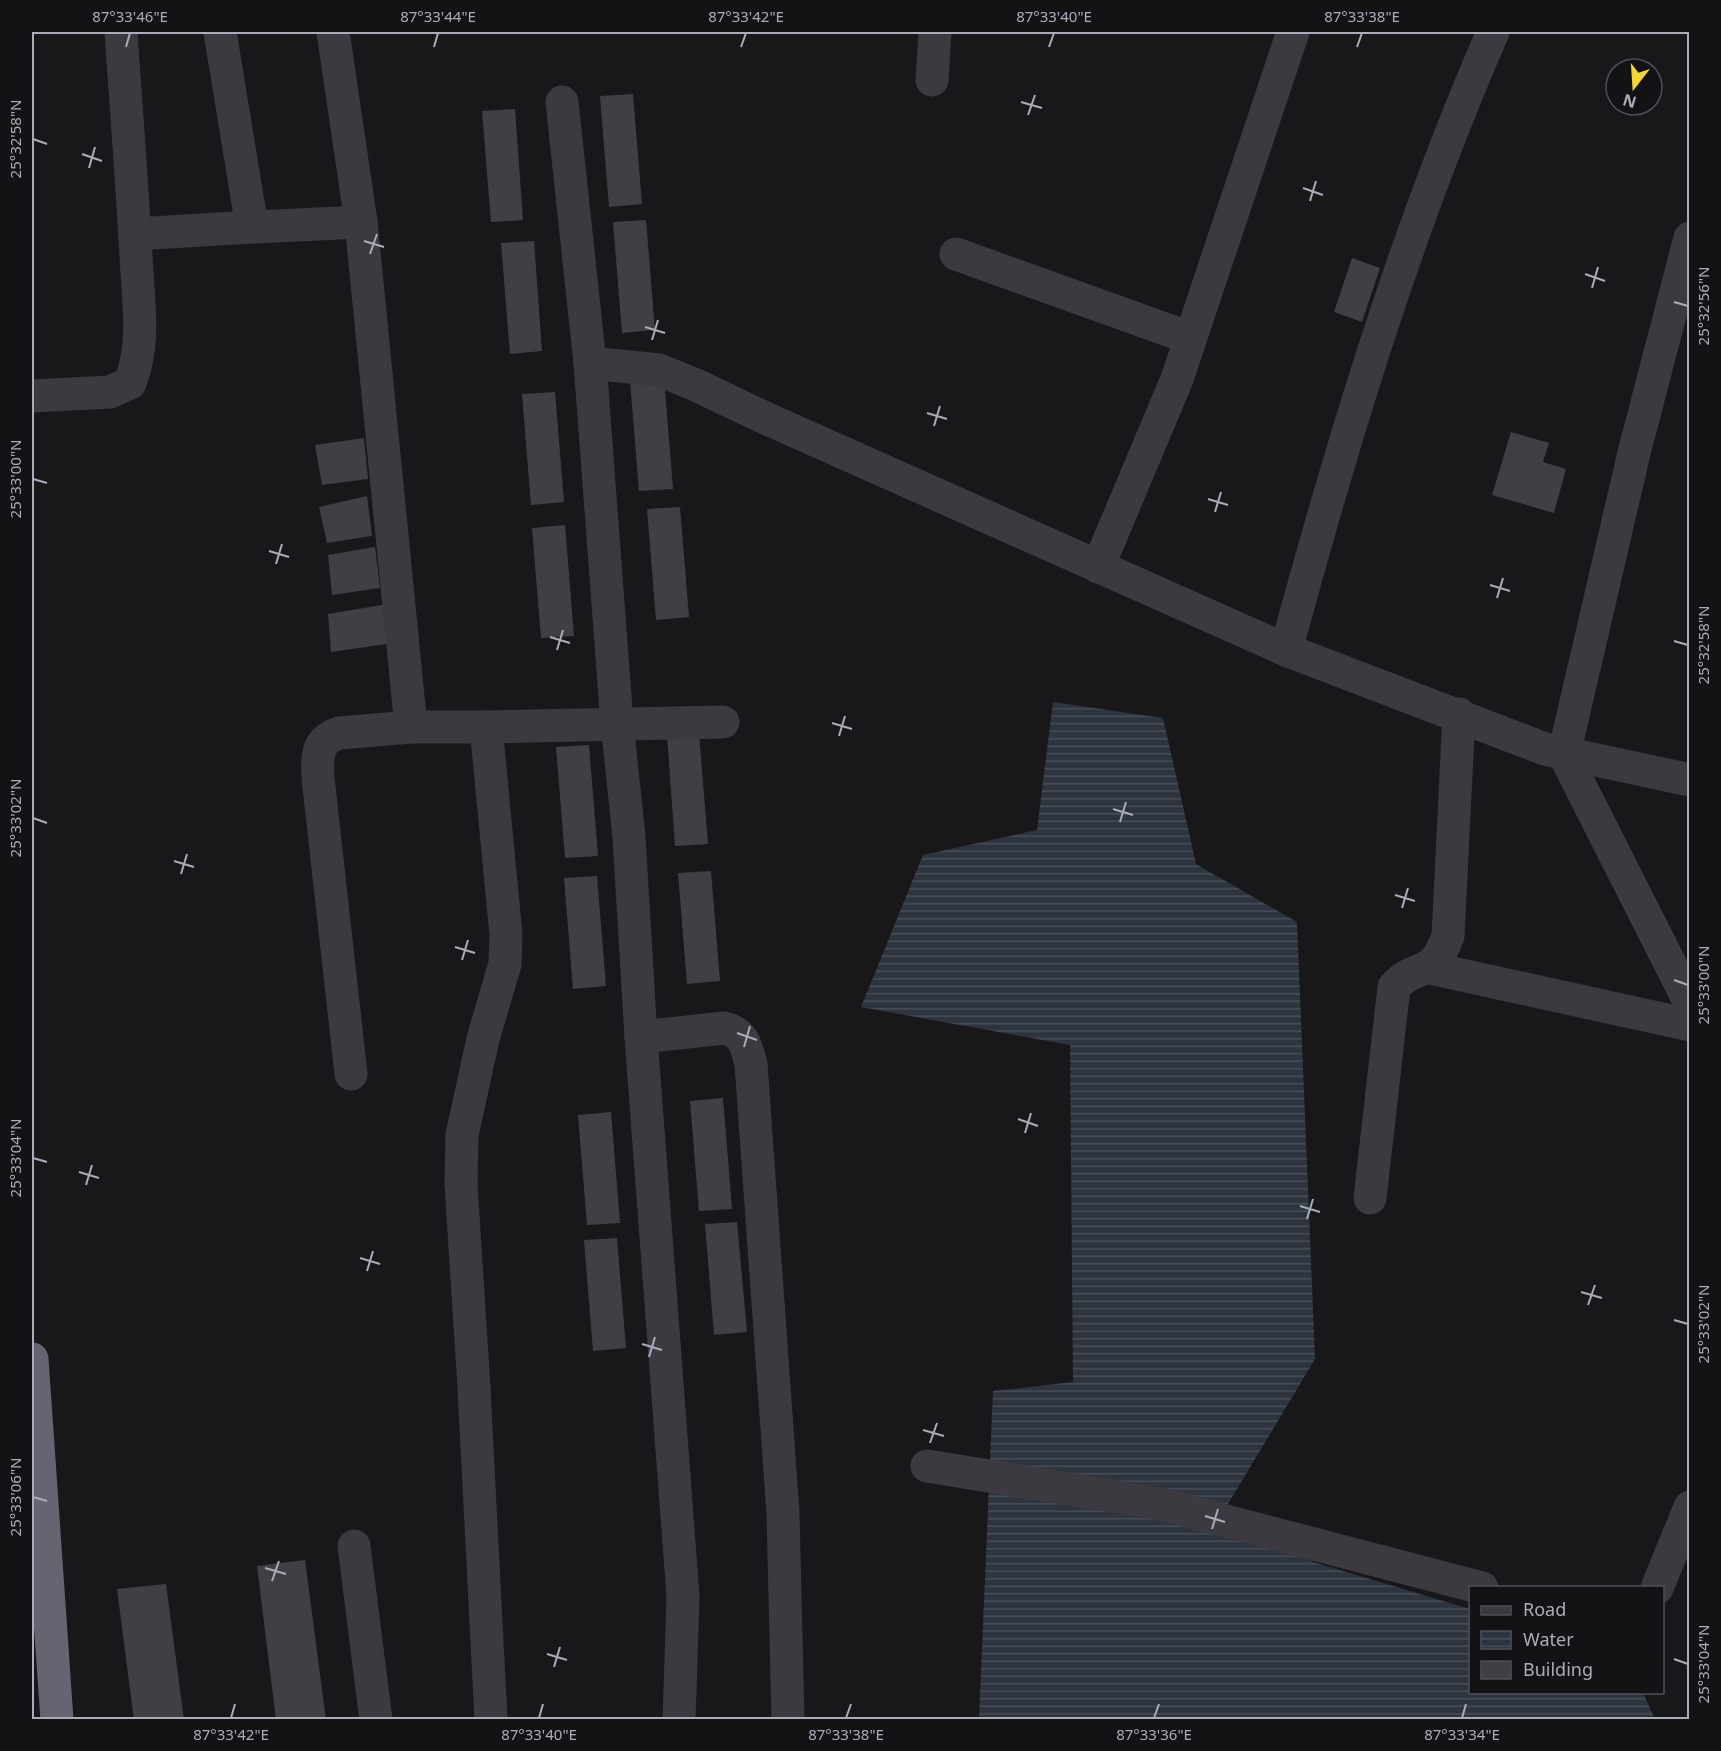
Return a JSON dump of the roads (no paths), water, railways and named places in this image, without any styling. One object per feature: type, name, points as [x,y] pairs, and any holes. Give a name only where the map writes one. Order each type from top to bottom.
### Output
[{"type":"highway","points":[[32,1359],[57,1719]]},
{"type":"street","points":[[32,396],[110,392],[130,383],[137,364],[140,341],[135,234],[121,32]]},
{"type":"street","points":[[220,32],[252,227]]},
{"type":"street","points":[[333,32],[362,222],[411,727]]},
{"type":"street","points":[[932,80],[935,32]]},
{"type":"street","points":[[1098,567],[1177,379],[1293,32]]},
{"type":"street","points":[[1286,650],[1320,524],[1407,246],[1460,106],[1493,32]]},
{"type":"street","points":[[562,102],[590,363],[617,723],[629,837],[641,1037],[683,1596],[679,1719]]},
{"type":"street","points":[[135,234],[362,222]]},
{"type":"street","points":[[1689,238],[1634,453],[1564,754],[1689,1003]]},
{"type":"street","points":[[956,254],[1191,338]]},
{"type":"street","points":[[590,363],[659,370],[696,385],[1286,650],[1564,754],[1689,780]]},
{"type":"street","points":[[1370,1198],[1394,987],[1402,978],[1430,968],[1442,954],[1448,936],[1459,714]]},
{"type":"street","points":[[351,1074],[317,759],[320,744],[328,736],[411,727],[723,722]]},
{"type":"street","points":[[486,727],[506,935],[505,964],[483,1039],[462,1135],[461,1184],[491,1719]]},
{"type":"street","points":[[1430,968],[1689,1025]]},
{"type":"street","points":[[641,1037],[724,1028],[736,1031],[744,1039],[751,1064],[783,1513],[788,1719]]},
{"type":"street","points":[[927,1466],[1161,1504],[1478,1586]]},
{"type":"street","points":[[1657,1586],[1689,1508]]},
{"type":"street","points":[[354,1546],[376,1719]]},
{"type":"water","points":[[1053,702],[1163,718],[1196,864],[1297,922],[1315,1359],[1225,1509],[1313,1562],[1469,1609],[1469,1694],[1643,1694],[1655,1719],[979,1719],[993,1391],[1073,1382],[1070,1045],[861,1007],[923,855],[1037,830]]}]
